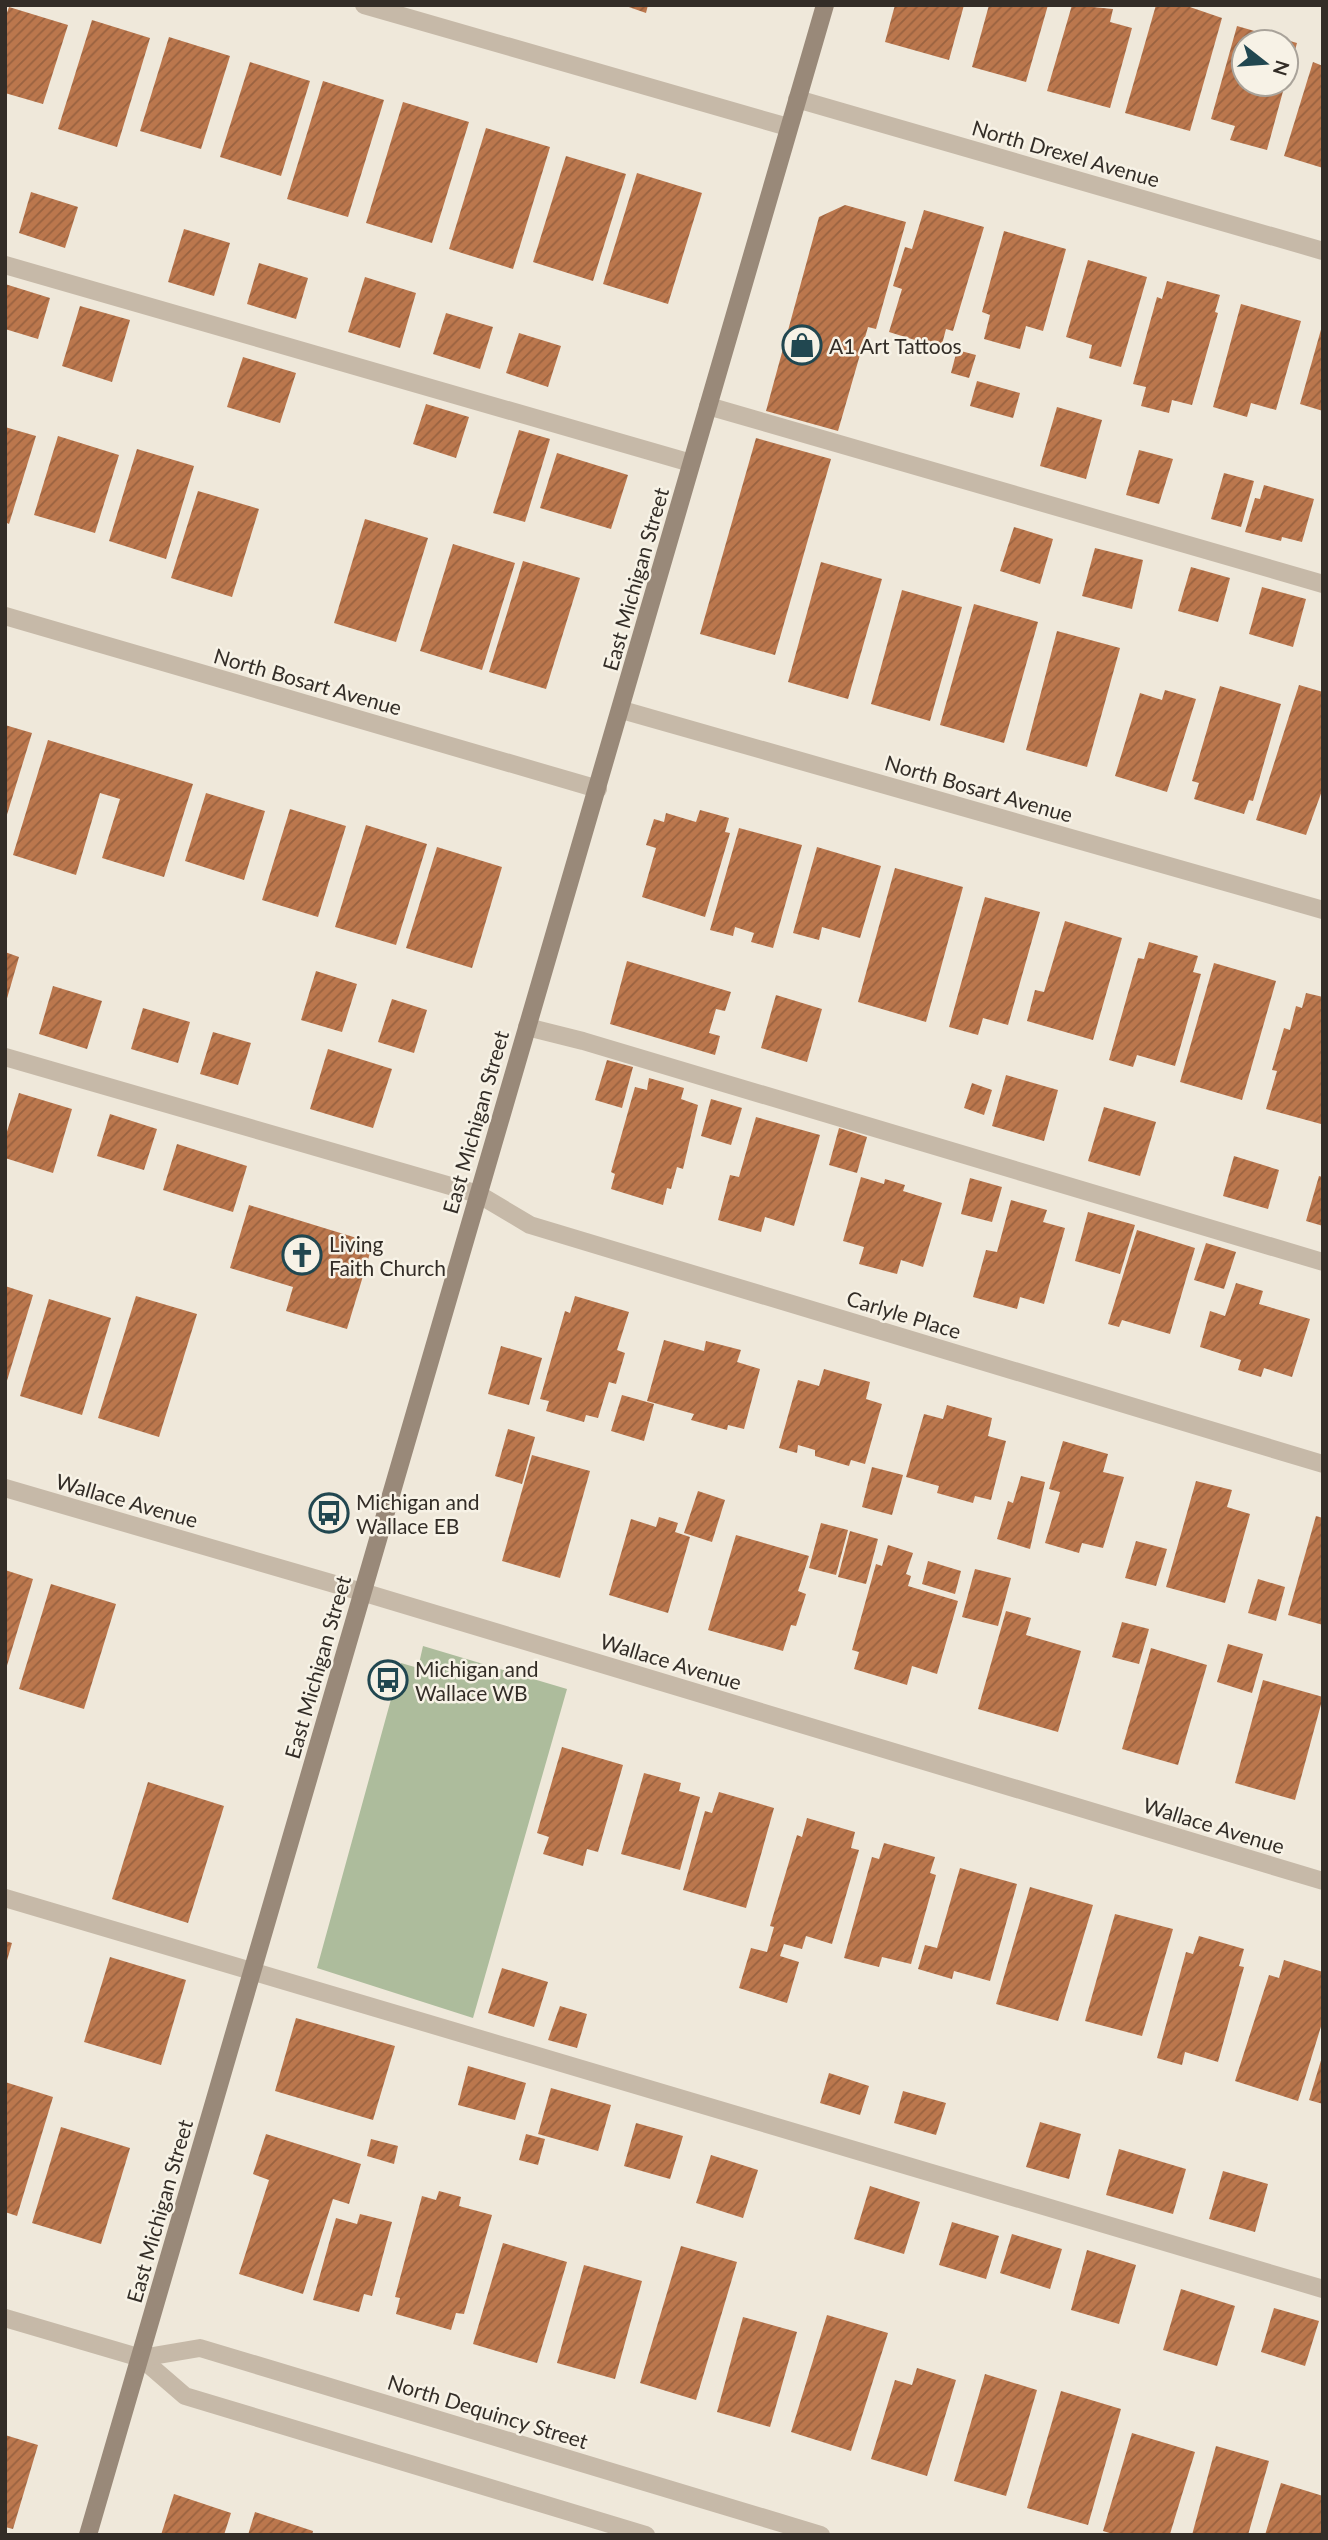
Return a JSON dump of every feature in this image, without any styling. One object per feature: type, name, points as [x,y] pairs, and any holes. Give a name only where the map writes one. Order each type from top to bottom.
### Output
[{"type":"main road","name":"East Michigan Street","points":[[88,2535],[478,1194],[622,710],[825,5]]},
{"type":"street","points":[[364,5],[788,127]]},
{"type":"street","name":"North Drexel Avenue","points":[[797,99],[1323,251]]},
{"type":"street","points":[[5,265],[691,463]]},
{"type":"street","points":[[708,406],[1323,584]]},
{"type":"street","name":"North Bosart Avenue","points":[[5,616],[598,789]]},
{"type":"street","name":"North Bosart Avenue","points":[[622,710],[1323,910]]},
{"type":"street","points":[[527,1027],[583,1041],[1323,1262]]},
{"type":"street","name":"Carlyle Place","points":[[5,1057],[478,1194],[530,1225],[1323,1464]]},
{"type":"street","name":"Wallace Avenue","points":[[5,1488],[362,1592],[1323,1881]]},
{"type":"street","points":[[5,1898],[253,1969],[1323,2289]]},
{"type":"street","name":"North Dequincy Street","points":[[5,2319],[141,2358],[185,2396],[646,2535]]},
{"type":"street","name":"North Dequincy Street","points":[[141,2358],[200,2348],[821,2535]]},
{"type":"green space","points":[[423,1646],[567,1689],[473,2018],[317,1968],[401,1663],[418,1668]]},
{"type":"building","points":[[623,5],[648,5],[646,13]]},
{"type":"building","points":[[895,5],[964,5],[949,60],[885,42]]},
{"type":"building","points":[[989,5],[1048,5],[1026,82],[972,67]]},
{"type":"building","points":[[1072,5],[1113,9],[1110,22],[1132,28],[1110,108],[1047,91]]},
{"type":"building","points":[[1156,5],[1184,5],[1222,18],[1190,131],[1125,113]]},
{"type":"building","points":[[9,7],[68,25],[43,104],[5,93],[5,18]]},
{"type":"building","points":[[92,20],[150,38],[117,147],[58,129]]},
{"type":"building","points":[[169,37],[230,56],[201,149],[140,131]]},
{"type":"building","points":[[1230,51],[1230,98],[1281,98],[1267,150],[1230,140],[1235,126],[1211,119]]},
{"type":"building","points":[[250,62],[310,81],[281,176],[220,157]]},
{"type":"building","points":[[1313,62],[1323,66],[1323,168],[1284,156]]},
{"type":"building","points":[[323,81],[384,100],[348,217],[287,199]]},
{"type":"building","points":[[403,102],[469,122],[432,243],[366,223]]},
{"type":"building","points":[[486,128],[550,147],[513,269],[449,249]]},
{"type":"building","points":[[566,156],[626,174],[593,281],[533,262]]},
{"type":"building","points":[[637,173],[702,193],[668,304],[603,284]]},
{"type":"building","points":[[31,192],[78,207],[65,248],[19,233]]},
{"type":"building","points":[[845,205],[906,222],[876,329],[868,327],[838,431],[766,411],[819,217]]},
{"type":"building","points":[[924,210],[984,227],[953,331],[946,329],[941,348],[889,332],[902,289],[893,286],[905,247],[912,249]]},
{"type":"building","points":[[184,229],[230,243],[214,296],[168,282]]},
{"type":"building","points":[[1004,231],[1066,249],[1043,331],[1026,326],[1020,349],[984,339],[990,315],[982,312]]},
{"type":"building","points":[[1088,260],[1147,277],[1121,367],[1089,358],[1092,345],[1066,337]]},
{"type":"building","points":[[259,263],[308,278],[296,319],[247,304]]},
{"type":"building","points":[[365,277],[416,293],[400,348],[348,332]]},
{"type":"building","points":[[1167,281],[1220,295],[1215,312],[1218,313],[1192,405],[1172,400],[1169,413],[1141,406],[1146,387],[1133,384],[1157,297],[1162,299]]},
{"type":"building","points":[[5,284],[50,298],[38,339],[5,329]]},
{"type":"building","points":[[1241,304],[1301,321],[1276,410],[1251,403],[1247,417],[1213,407]]},
{"type":"building","points":[[80,306],[130,320],[112,382],[62,366]]},
{"type":"building","points":[[446,313],[493,327],[480,369],[433,354]]},
{"type":"building","points":[[1323,327],[1323,411],[1300,404]]},
{"type":"building","points":[[519,333],[561,346],[548,387],[506,373]]},
{"type":"building","points":[[957,350],[976,355],[969,378],[951,373]]},
{"type":"building","points":[[243,357],[296,373],[280,423],[227,407]]},
{"type":"building","points":[[977,381],[1020,393],[1013,418],[970,406]]},
{"type":"building","points":[[426,404],[469,417],[456,458],[413,444]]},
{"type":"building","points":[[1057,407],[1102,420],[1086,479],[1040,466]]},
{"type":"building","points":[[5,427],[36,436],[9,524],[5,522]]},
{"type":"building","points":[[519,430],[550,439],[525,522],[493,513]]},
{"type":"building","points":[[58,436],[119,455],[95,533],[34,515]]},
{"type":"building","points":[[756,438],[831,459],[775,655],[700,634]]},
{"type":"building","points":[[137,449],[194,466],[166,559],[109,541]]},
{"type":"building","points":[[1139,450],[1173,459],[1159,504],[1126,495]]},
{"type":"building","points":[[557,453],[628,475],[611,529],[540,508]]},
{"type":"building","points":[[1224,473],[1254,481],[1241,527],[1211,519]]},
{"type":"building","points":[[1264,485],[1314,499],[1302,542],[1282,537],[1281,541],[1245,532],[1255,498],[1260,499]]},
{"type":"building","points":[[198,491],[259,509],[232,597],[171,578]]},
{"type":"building","points":[[365,519],[428,538],[396,642],[334,623]]},
{"type":"building","points":[[1014,527],[1053,539],[1040,584],[1000,571]]},
{"type":"building","points":[[453,544],[515,563],[482,670],[420,651]]},
{"type":"building","points":[[1095,548],[1143,560],[1132,609],[1082,596]]},
{"type":"building","points":[[523,561],[580,578],[546,689],[489,672]]},
{"type":"building","points":[[821,562],[882,579],[848,699],[788,682]]},
{"type":"building","points":[[1191,567],[1230,578],[1218,622],[1178,611]]},
{"type":"building","points":[[1262,587],[1306,599],[1293,647],[1249,634]]},
{"type":"building","points":[[902,590],[962,607],[930,721],[871,704]]},
{"type":"building","points":[[974,604],[1038,622],[1004,743],[940,725]]},
{"type":"building","points":[[1057,631],[1120,648],[1087,767],[1026,750]]},
{"type":"building","points":[[1299,685],[1323,692],[1323,788],[1306,835],[1256,820]]},
{"type":"building","points":[[1220,686],[1281,704],[1253,801],[1249,800],[1244,814],[1194,799],[1199,783],[1192,781]]},
{"type":"building","points":[[1165,690],[1196,699],[1167,792],[1115,776],[1140,693],[1162,700]]},
{"type":"building","points":[[5,725],[32,733],[6,818],[5,818]]},
{"type":"building","points":[[48,740],[193,784],[164,877],[102,858],[120,799],[100,793],[76,875],[13,855]]},
{"type":"building","points":[[206,793],[265,811],[244,880],[185,861]]},
{"type":"building","points":[[290,809],[346,826],[318,917],[262,900]]},
{"type":"building","points":[[700,810],[729,818],[725,832],[730,833],[705,917],[642,897],[656,848],[646,845],[654,819],[664,822],[666,813],[696,822]]},
{"type":"building","points":[[366,825],[427,844],[396,945],[335,927]]},
{"type":"building","points":[[739,828],[802,845],[773,948],[751,942],[754,933],[735,927],[733,936],[710,930]]},
{"type":"building","points":[[437,847],[502,867],[472,968],[406,948]]},
{"type":"building","points":[[817,847],[881,866],[860,938],[822,927],[819,940],[793,933]]},
{"type":"building","points":[[895,868],[963,887],[926,1022],[858,1002]]},
{"type":"building","points":[[985,897],[1040,912],[1008,1025],[983,1018],[978,1035],[949,1027]]},
{"type":"building","points":[[1065,921],[1122,938],[1093,1040],[1027,1021],[1035,990],[1044,992]]},
{"type":"building","points":[[1149,942],[1198,956],[1193,972],[1201,974],[1175,1066],[1137,1055],[1133,1067],[1109,1060],[1138,958],[1144,959]]},
{"type":"building","points":[[5,952],[19,957],[6,1002],[5,1002]]},
{"type":"building","points":[[627,961],[731,992],[725,1011],[716,1009],[709,1033],[720,1036],[715,1055],[610,1024]]},
{"type":"building","points":[[1214,963],[1276,981],[1242,1100],[1180,1082]]},
{"type":"building","points":[[316,971],[357,984],[342,1032],[301,1020]]},
{"type":"building","points":[[53,986],[102,1001],[87,1049],[39,1034]]},
{"type":"building","points":[[1306,993],[1323,997],[1321,1124],[1266,1109],[1277,1071],[1272,1070],[1284,1028],[1290,1030],[1296,1006],[1302,1008]]},
{"type":"building","points":[[776,995],[822,1009],[807,1062],[761,1048]]},
{"type":"building","points":[[392,999],[427,1010],[414,1053],[378,1042]]},
{"type":"building","points":[[143,1008],[190,1022],[178,1063],[131,1049]]},
{"type":"building","points":[[213,1032],[251,1043],[238,1085],[200,1074]]},
{"type":"building","points":[[328,1049],[392,1069],[373,1128],[310,1109]]},
{"type":"building","points":[[607,1060],[633,1067],[622,1108],[595,1100]]},
{"type":"building","points":[[1006,1075],[1058,1090],[1044,1141],[992,1126]]},
{"type":"building","points":[[649,1078],[684,1088],[681,1099],[698,1105],[683,1169],[677,1167],[671,1189],[667,1188],[663,1205],[611,1189],[615,1174],[611,1172],[635,1087],[647,1090]]},
{"type":"building","points":[[972,1083],[992,1090],[984,1115],[964,1108]]},
{"type":"building","points":[[19,1093],[72,1109],[53,1173],[5,1158],[5,1138]]},
{"type":"building","points":[[711,1099],[742,1108],[731,1145],[701,1136]]},
{"type":"building","points":[[1104,1107],[1156,1122],[1140,1176],[1088,1161]]},
{"type":"building","points":[[110,1114],[157,1129],[144,1170],[97,1156]]},
{"type":"building","points":[[756,1117],[820,1135],[794,1226],[765,1217],[761,1232],[718,1220],[730,1175],[739,1177]]},
{"type":"building","points":[[839,1128],[867,1137],[857,1173],[829,1165]]},
{"type":"building","points":[[177,1144],[247,1166],[233,1212],[163,1190]]},
{"type":"building","points":[[1234,1156],[1279,1170],[1268,1209],[1223,1196]]},
{"type":"building","points":[[1319,1176],[1323,1177],[1323,1226],[1306,1221]]},
{"type":"building","points":[[861,1177],[884,1184],[885,1179],[905,1185],[903,1191],[942,1203],[923,1267],[901,1260],[897,1274],[859,1264],[864,1247],[843,1241]]},
{"type":"building","points":[[970,1178],[1002,1187],[992,1222],[961,1214]]},
{"type":"building","points":[[1011,1200],[1047,1210],[1043,1222],[1065,1228],[1044,1304],[1020,1297],[1017,1309],[973,1297],[986,1250],[997,1252]]},
{"type":"building","name":"Living Faith Church","points":[[249,1205],[373,1243],[347,1329],[286,1311],[293,1287],[230,1268]]},
{"type":"building","points":[[1088,1212],[1135,1225],[1120,1274],[1075,1261]]},
{"type":"building","points":[[1137,1230],[1195,1248],[1170,1334],[1122,1320],[1119,1327],[1108,1324]]},
{"type":"building","points":[[1206,1243],[1236,1252],[1224,1289],[1194,1280]]},
{"type":"building","points":[[1236,1283],[1263,1291],[1259,1304],[1310,1319],[1292,1377],[1264,1368],[1261,1377],[1238,1370],[1241,1360],[1200,1347],[1210,1311],[1225,1316]]},
{"type":"building","points":[[5,1286],[33,1295],[6,1384],[5,1384]]},
{"type":"building","points":[[136,1296],[197,1314],[159,1437],[98,1418]]},
{"type":"building","points":[[575,1296],[629,1312],[617,1350],[625,1353],[616,1384],[609,1382],[598,1418],[586,1415],[584,1422],[546,1411],[549,1401],[540,1399],[565,1311],[570,1313]]},
{"type":"building","points":[[49,1299],[111,1318],[82,1415],[20,1396]]},
{"type":"building","points":[[664,1340],[704,1351],[706,1341],[741,1350],[737,1362],[760,1369],[744,1429],[728,1425],[727,1430],[691,1420],[694,1414],[647,1401]]},
{"type":"building","points":[[501,1346],[542,1358],[529,1405],[488,1394]]},
{"type":"building","points":[[824,1369],[870,1382],[866,1399],[882,1404],[865,1464],[851,1460],[849,1466],[815,1456],[815,1450],[798,1445],[797,1453],[779,1448],[798,1380],[819,1386]]},
{"type":"building","points":[[622,1395],[654,1404],[644,1441],[611,1431]]},
{"type":"building","points":[[947,1405],[992,1418],[988,1436],[1006,1441],[991,1500],[975,1496],[973,1503],[937,1493],[939,1486],[906,1477],[924,1414],[943,1419]]},
{"type":"building","points":[[508,1429],[535,1437],[522,1484],[495,1476]]},
{"type":"building","points":[[1063,1441],[1108,1454],[1103,1472],[1124,1477],[1103,1548],[1082,1543],[1079,1553],[1045,1543],[1060,1492],[1049,1489]]},
{"type":"building","points":[[532,1455],[590,1471],[560,1578],[502,1561]]},
{"type":"building","points":[[872,1467],[903,1475],[892,1515],[862,1507]]},
{"type":"building","points":[[1021,1476],[1045,1482],[1030,1549],[997,1539],[1008,1501],[1013,1503]]},
{"type":"building","points":[[1196,1481],[1232,1490],[1227,1507],[1250,1514],[1225,1603],[1166,1587]]},
{"type":"building","points":[[698,1491],[725,1500],[712,1542],[684,1533]]},
{"type":"building","points":[[1316,1516],[1323,1518],[1323,1625],[1288,1615]]},
{"type":"building","points":[[659,1517],[678,1523],[675,1532],[690,1537],[668,1613],[609,1595],[631,1519],[656,1527]]},
{"type":"building","points":[[821,1523],[848,1530],[836,1575],[809,1568]]},
{"type":"building","points":[[850,1531],[878,1539],[866,1584],[838,1577]]},
{"type":"building","points":[[736,1535],[809,1556],[798,1591],[806,1594],[796,1626],[791,1625],[783,1651],[708,1630]]},
{"type":"building","points":[[1136,1541],[1167,1549],[1156,1586],[1125,1578]]},
{"type":"building","points":[[888,1545],[913,1553],[906,1574],[911,1576],[908,1586],[958,1601],[937,1674],[912,1666],[907,1685],[854,1669],[859,1652],[852,1650],[876,1564],[882,1566]]},
{"type":"building","points":[[928,1561],[961,1571],[955,1594],[922,1584]]},
{"type":"building","points":[[975,1569],[1011,1578],[998,1626],[962,1617]]},
{"type":"building","points":[[5,1570],[33,1579],[6,1669],[5,1669]]},
{"type":"building","points":[[1258,1579],[1285,1587],[1276,1621],[1248,1613]]},
{"type":"building","points":[[51,1584],[116,1604],[84,1709],[19,1689]]},
{"type":"building","points":[[1006,1611],[1031,1618],[1026,1635],[1081,1651],[1058,1732],[978,1709]]},
{"type":"building","points":[[1122,1622],[1149,1629],[1139,1664],[1112,1657]]},
{"type":"building","points":[[1228,1644],[1263,1654],[1252,1693],[1217,1682]]},
{"type":"building","points":[[1151,1648],[1207,1665],[1178,1765],[1122,1749]]},
{"type":"building","points":[[1263,1680],[1323,1697],[1295,1800],[1235,1783]]},
{"type":"building","points":[[562,1747],[623,1765],[598,1852],[587,1849],[583,1866],[543,1854],[549,1837],[537,1833]]},
{"type":"building","points":[[644,1773],[681,1783],[679,1791],[700,1797],[680,1870],[621,1854]]},
{"type":"building","points":[[148,1782],[224,1806],[188,1923],[112,1899]]},
{"type":"building","points":[[719,1792],[774,1808],[746,1908],[683,1890],[705,1811],[712,1813]]},
{"type":"building","points":[[807,1818],[855,1832],[851,1848],[859,1850],[832,1944],[806,1936],[802,1949],[784,1944],[780,1956],[799,1962],[787,2003],[739,1988],[751,1948],[767,1952],[774,1927],[770,1926],[797,1835],[802,1837]]},
{"type":"building","points":[[884,1843],[935,1857],[930,1873],[936,1875],[911,1964],[882,1957],[879,1967],[844,1958],[872,1857],[879,1859]]},
{"type":"building","points":[[960,1868],[1017,1884],[990,1981],[954,1971],[952,1979],[918,1969],[925,1945],[937,1948]]},
{"type":"building","points":[[1030,1887],[1093,1905],[1058,2021],[996,2004]]},
{"type":"building","points":[[1115,1914],[1173,1929],[1142,2036],[1085,2021]]},
{"type":"building","points":[[1199,1936],[1244,1949],[1239,1966],[1244,1967],[1218,2062],[1185,2052],[1182,2065],[1157,2058],[1186,1952],[1193,1954]]},
{"type":"building","points":[[5,1941],[12,1943],[6,1964],[5,1964]]},
{"type":"building","points":[[110,1957],[186,1980],[161,2065],[84,2042]]},
{"type":"building","points":[[1284,1960],[1323,1972],[1323,2020],[1298,2101],[1235,2081],[1269,1975],[1279,1978]]},
{"type":"building","points":[[502,1968],[548,1982],[534,2027],[488,2013]]},
{"type":"building","points":[[560,2006],[587,2014],[577,2048],[548,2040]]},
{"type":"building","points":[[296,2018],[395,2046],[373,2120],[275,2091]]},
{"type":"building","points":[[1323,2057],[1323,2104],[1309,2100]]},
{"type":"building","points":[[468,2066],[526,2083],[515,2120],[458,2105]]},
{"type":"building","points":[[829,2073],[869,2086],[860,2115],[820,2103]]},
{"type":"building","points":[[5,2082],[53,2097],[17,2216],[5,2212]]},
{"type":"building","points":[[551,2088],[611,2105],[598,2151],[538,2134]]},
{"type":"building","points":[[903,2091],[946,2103],[936,2135],[894,2123]]},
{"type":"building","points":[[1040,2122],[1081,2134],[1069,2179],[1026,2167]]},
{"type":"building","points":[[636,2123],[683,2136],[670,2179],[624,2166]]},
{"type":"building","points":[[61,2127],[130,2148],[101,2244],[32,2223]]},
{"type":"building","points":[[266,2134],[361,2164],[349,2204],[333,2199],[303,2294],[239,2274],[269,2180],[253,2174]]},
{"type":"building","points":[[526,2134],[545,2139],[538,2165],[519,2160]]},
{"type":"building","points":[[371,2139],[398,2146],[394,2164],[367,2156]]},
{"type":"building","points":[[1119,2149],[1186,2169],[1173,2214],[1106,2195]]},
{"type":"building","points":[[711,2155],[758,2170],[743,2218],[696,2203]]},
{"type":"building","points":[[1223,2171],[1268,2184],[1255,2232],[1209,2219]]},
{"type":"building","points":[[870,2186],[920,2202],[904,2254],[854,2239]]},
{"type":"building","points":[[439,2191],[461,2197],[459,2206],[492,2215],[464,2314],[456,2313],[451,2330],[396,2314],[400,2298],[395,2297],[422,2196],[436,2200]]},
{"type":"building","points":[[360,2214],[392,2222],[372,2296],[364,2294],[359,2312],[313,2300],[336,2218],[357,2224]]},
{"type":"building","points":[[952,2222],[999,2236],[986,2279],[939,2265]]},
{"type":"building","points":[[1012,2234],[1062,2249],[1050,2289],[1000,2273]]},
{"type":"building","points":[[503,2243],[567,2262],[537,2363],[473,2344]]},
{"type":"building","points":[[681,2246],[737,2262],[696,2400],[640,2383]]},
{"type":"building","points":[[1087,2250],[1136,2265],[1119,2324],[1071,2310]]},
{"type":"building","points":[[584,2265],[642,2281],[615,2379],[557,2363]]},
{"type":"building","points":[[1181,2289],[1235,2306],[1217,2366],[1163,2350]]},
{"type":"building","points":[[1274,2308],[1319,2321],[1305,2366],[1261,2352]]},
{"type":"building","points":[[827,2315],[888,2333],[851,2451],[791,2432]]},
{"type":"building","points":[[743,2317],[797,2332],[770,2427],[717,2412]]},
{"type":"building","points":[[917,2368],[956,2380],[927,2476],[871,2459],[895,2380],[912,2385]]},
{"type":"building","points":[[985,2374],[1037,2390],[1006,2496],[954,2481]]},
{"type":"building","points":[[1061,2391],[1121,2409],[1088,2525],[1027,2508]]},
{"type":"building","points":[[1132,2433],[1195,2452],[1170,2534],[1116,2535],[1103,2531]]},
{"type":"building","points":[[5,2435],[38,2445],[13,2529],[5,2527]]},
{"type":"building","points":[[1216,2446],[1269,2461],[1248,2535],[1192,2535]]},
{"type":"building","points":[[1281,2483],[1323,2496],[1323,2535],[1265,2535]]},
{"type":"building","points":[[174,2494],[231,2513],[224,2535],[161,2535]]},
{"type":"building","points":[[255,2512],[313,2531],[312,2535],[248,2535]]},
{"type":"place","name":"A1 Art Tattoos","points":[[802,345]]},
{"type":"place","name":"Living Faith Church","points":[[302,1255]]},
{"type":"place","name":"Michigan and Wallace EB","points":[[329,1513]]},
{"type":"place","name":"Michigan and Wallace WB","points":[[388,1680]]}]
